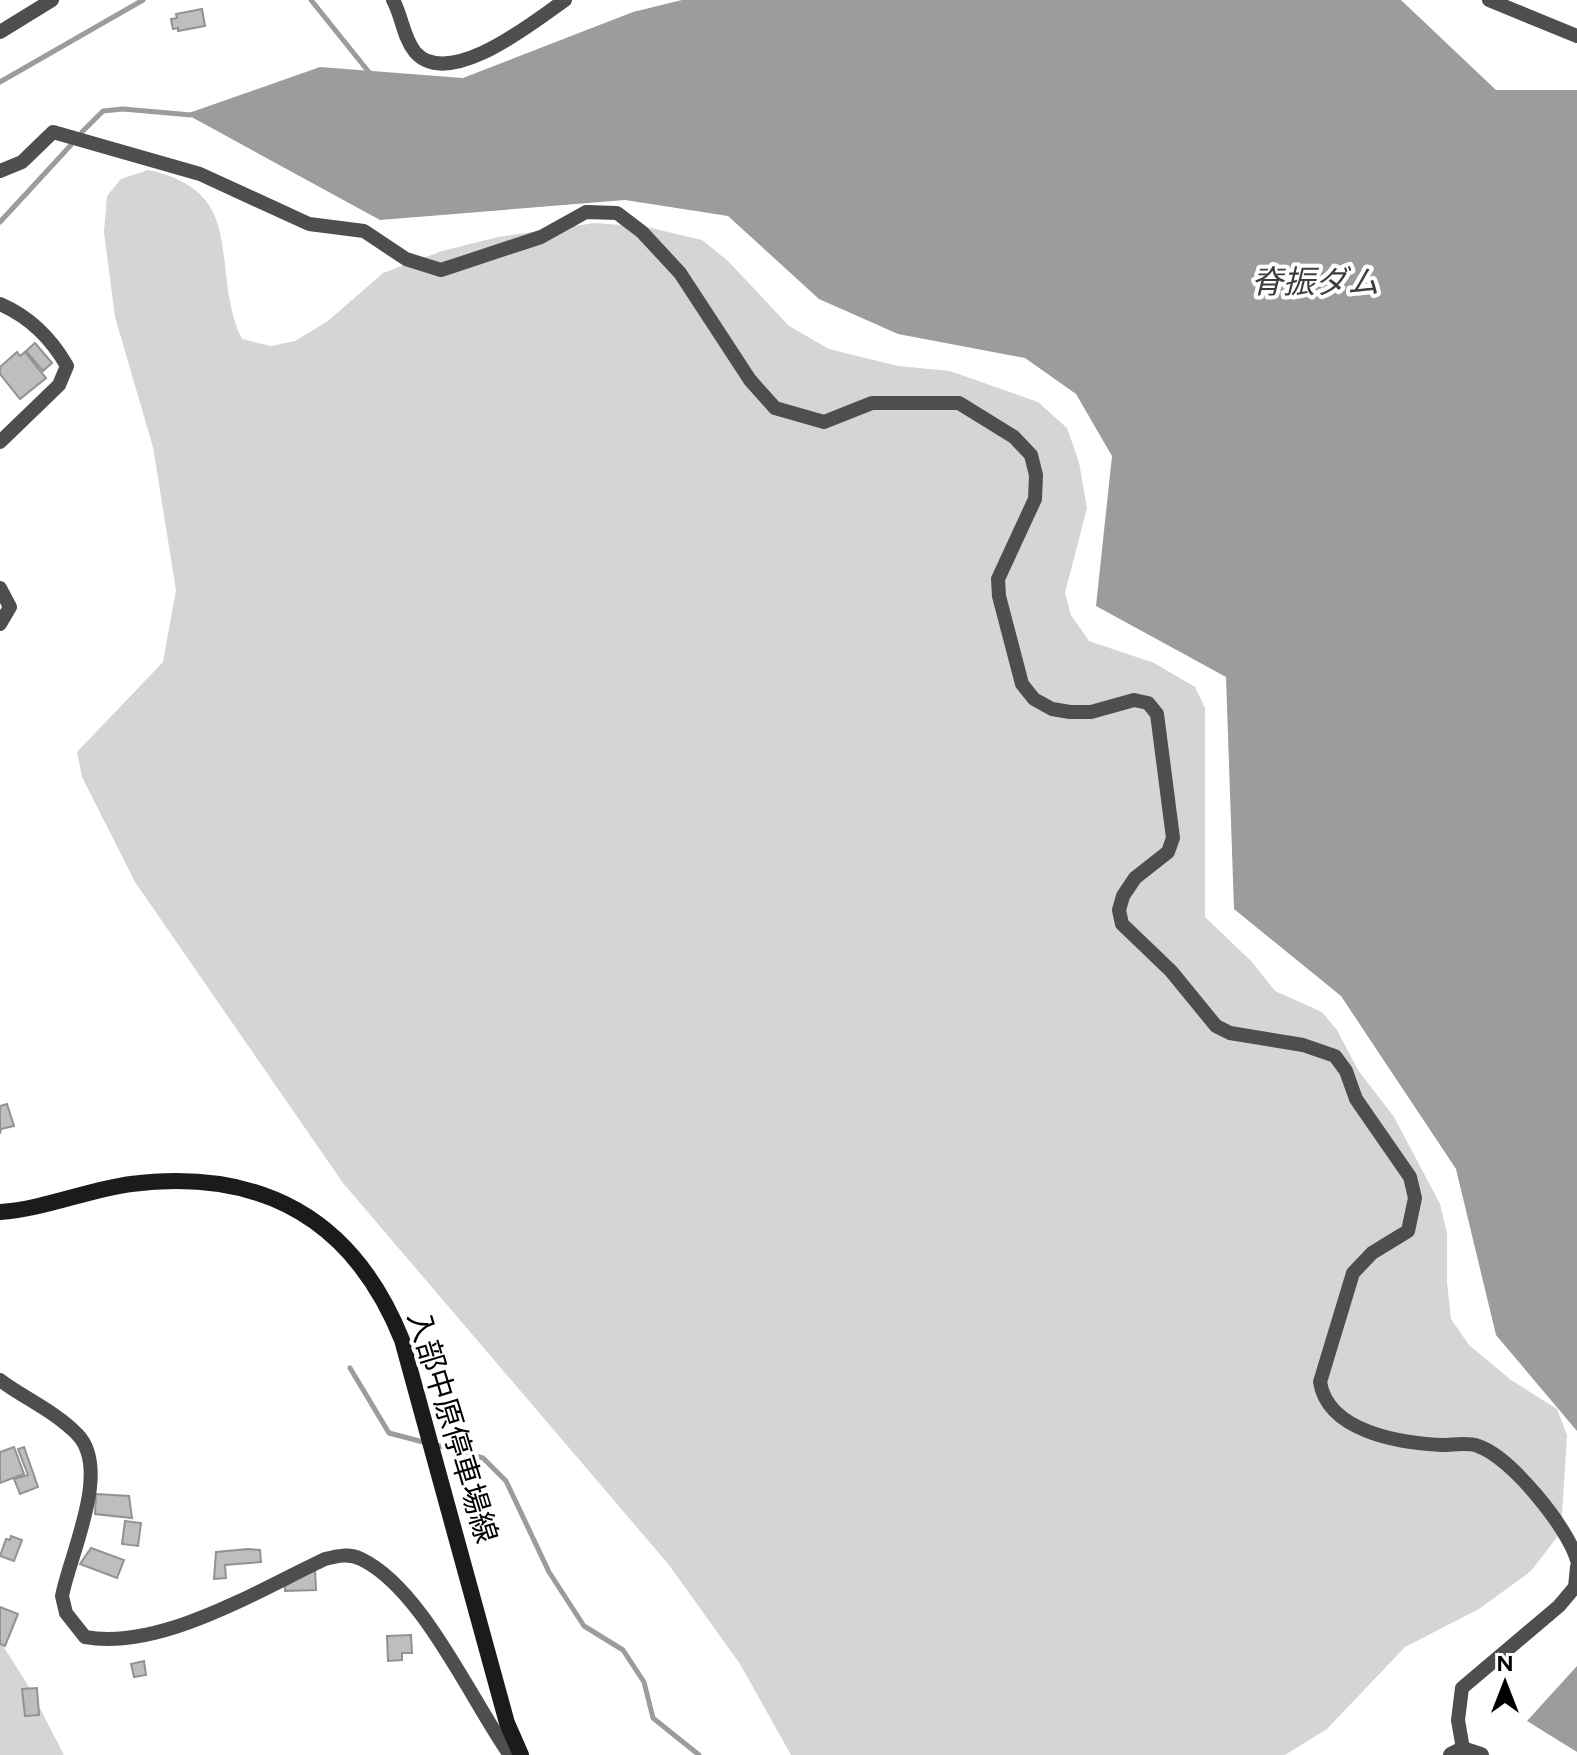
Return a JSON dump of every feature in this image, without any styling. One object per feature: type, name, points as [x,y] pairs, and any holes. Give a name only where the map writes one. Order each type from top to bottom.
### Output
[{"type":"main road","name":"入部中原停車場線","points":[[0,1212],[131,1184],[192,1181],[235,1186],[279,1199],[320,1226],[362,1266],[384,1297],[422,1404],[507,1723],[521,1755]]},
{"type":"street","points":[[0,32],[52,0]]},
{"type":"street","points":[[393,0],[416,53],[431,62],[448,64],[497,47],[565,0]]},
{"type":"street","points":[[1489,0],[1577,36]]},
{"type":"street","points":[[0,171],[22,162],[53,132],[200,174],[309,224],[364,231],[406,259],[441,270],[541,237],[586,212],[617,213],[642,232],[680,273],[750,380],[775,408],[824,422],[872,403],[959,403],[1014,437],[1031,455],[1036,475],[1035,499],[998,579],[999,596],[1022,684],[1034,699],[1052,709],[1091,712],[1134,700],[1148,703],[1157,714],[1173,838],[1168,852],[1135,878],[1123,896],[1119,910],[1122,924],[1171,971],[1216,1026],[1230,1033],[1303,1045],[1335,1056],[1346,1071],[1356,1099],[1410,1177],[1415,1198],[1408,1231],[1372,1253],[1353,1273],[1320,1382],[1323,1398],[1345,1419],[1393,1440],[1478,1445],[1500,1459],[1531,1490],[1571,1540],[1577,1560]]},
{"type":"street","points":[[0,304],[21,313],[55,345],[67,366],[59,385],[0,442]]},
{"type":"street","points":[[0,588],[10,607],[0,624]]},
{"type":"street","points":[[0,1380],[78,1434],[89,1453],[91,1486],[62,1596],[70,1620],[85,1637],[122,1638],[172,1627],[222,1608],[325,1559],[342,1555],[358,1557],[379,1570],[401,1591],[455,1665],[510,1755]]},
{"type":"street","points":[[1481,1755],[1457,1752],[1462,1688],[1559,1606],[1575,1587],[1577,1567]]},
{"type":"shaded area","points":[[148,170],[180,181],[201,196],[214,214],[221,236],[232,312],[242,339],[271,346],[295,341],[328,321],[383,273],[442,251],[498,237],[595,223],[647,227],[702,240],[728,261],[789,326],[829,349],[898,366],[950,371],[1038,402],[1067,428],[1079,462],[1087,508],[1065,593],[1071,615],[1089,641],[1154,663],[1195,687],[1205,708],[1205,917],[1252,962],[1275,991],[1322,1012],[1337,1030],[1358,1070],[1394,1117],[1440,1204],[1447,1233],[1451,1319],[1469,1345],[1511,1380],[1557,1409],[1567,1435],[1561,1532],[1531,1571],[1479,1609],[1405,1647],[1327,1729],[1285,1755],[791,1755],[740,1664],[669,1565],[343,1183],[135,882],[82,777],[77,752],[163,662],[176,590],[153,447],[115,317],[104,232],[107,196],[121,179]]},
{"type":"shaded area","points":[[0,1641],[29,1687],[64,1755],[0,1755]]},
{"type":"water","name":"脊振ダム","points":[[682,0],[1401,0],[1496,90],[1577,90],[1577,1431],[1496,1335],[1456,1169],[1341,996],[1234,909],[1226,677],[1096,606],[1112,456],[1076,394],[1025,358],[898,334],[819,299],[728,216],[625,200],[380,220],[186,114],[320,67],[463,78],[633,12]]},
{"type":"water","points":[[1577,1666],[1577,1752],[1527,1721]]},
{"type":"building","points":[[202,9],[205,26],[178,31],[178,28],[173,29],[171,19],[177,18],[176,14]]},
{"type":"building","points":[[35,343],[52,363],[43,371],[26,351]]},
{"type":"building","points":[[17,352],[20,356],[25,352],[46,378],[20,399],[0,374],[0,367]]},
{"type":"building","points":[[7,1104],[14,1126],[1,1129],[0,1134],[0,1106]]},
{"type":"building","points":[[14,1447],[24,1474],[0,1483],[0,1452]]},
{"type":"building","points":[[24,1447],[38,1487],[20,1494],[14,1479],[28,1475],[18,1449]]},
{"type":"building","points":[[96,1494],[129,1496],[132,1518],[95,1514]]},
{"type":"building","points":[[125,1521],[141,1523],[138,1546],[122,1544]]},
{"type":"building","points":[[11,1536],[22,1540],[14,1561],[0,1556],[6,1539],[10,1540]]},
{"type":"building","points":[[91,1548],[124,1560],[117,1578],[80,1564]]},
{"type":"building","points":[[260,1550],[261,1562],[225,1565],[226,1578],[214,1579],[216,1552]]},
{"type":"building","points":[[315,1569],[316,1590],[285,1591],[285,1576]]},
{"type":"building","points":[[0,1607],[18,1614],[5,1646],[0,1644]]},
{"type":"building","points":[[411,1635],[412,1653],[402,1653],[402,1660],[388,1661],[387,1636]]},
{"type":"building","points":[[144,1661],[146,1675],[134,1677],[131,1664]]},
{"type":"building","points":[[37,1688],[39,1715],[25,1716],[22,1689]]},
{"type":"waterway","points":[[0,82],[143,0]]},
{"type":"waterway","points":[[311,0],[372,76]]},
{"type":"waterway","points":[[82,132],[103,111],[123,109],[191,115]]},
{"type":"waterway","points":[[0,222],[71,145]]},
{"type":"waterway","points":[[350,1368],[389,1433],[427,1443]]},
{"type":"waterway","points":[[436,1445],[483,1458],[506,1481],[549,1572],[584,1626],[623,1650],[644,1682],[653,1718],[699,1755]]}]
